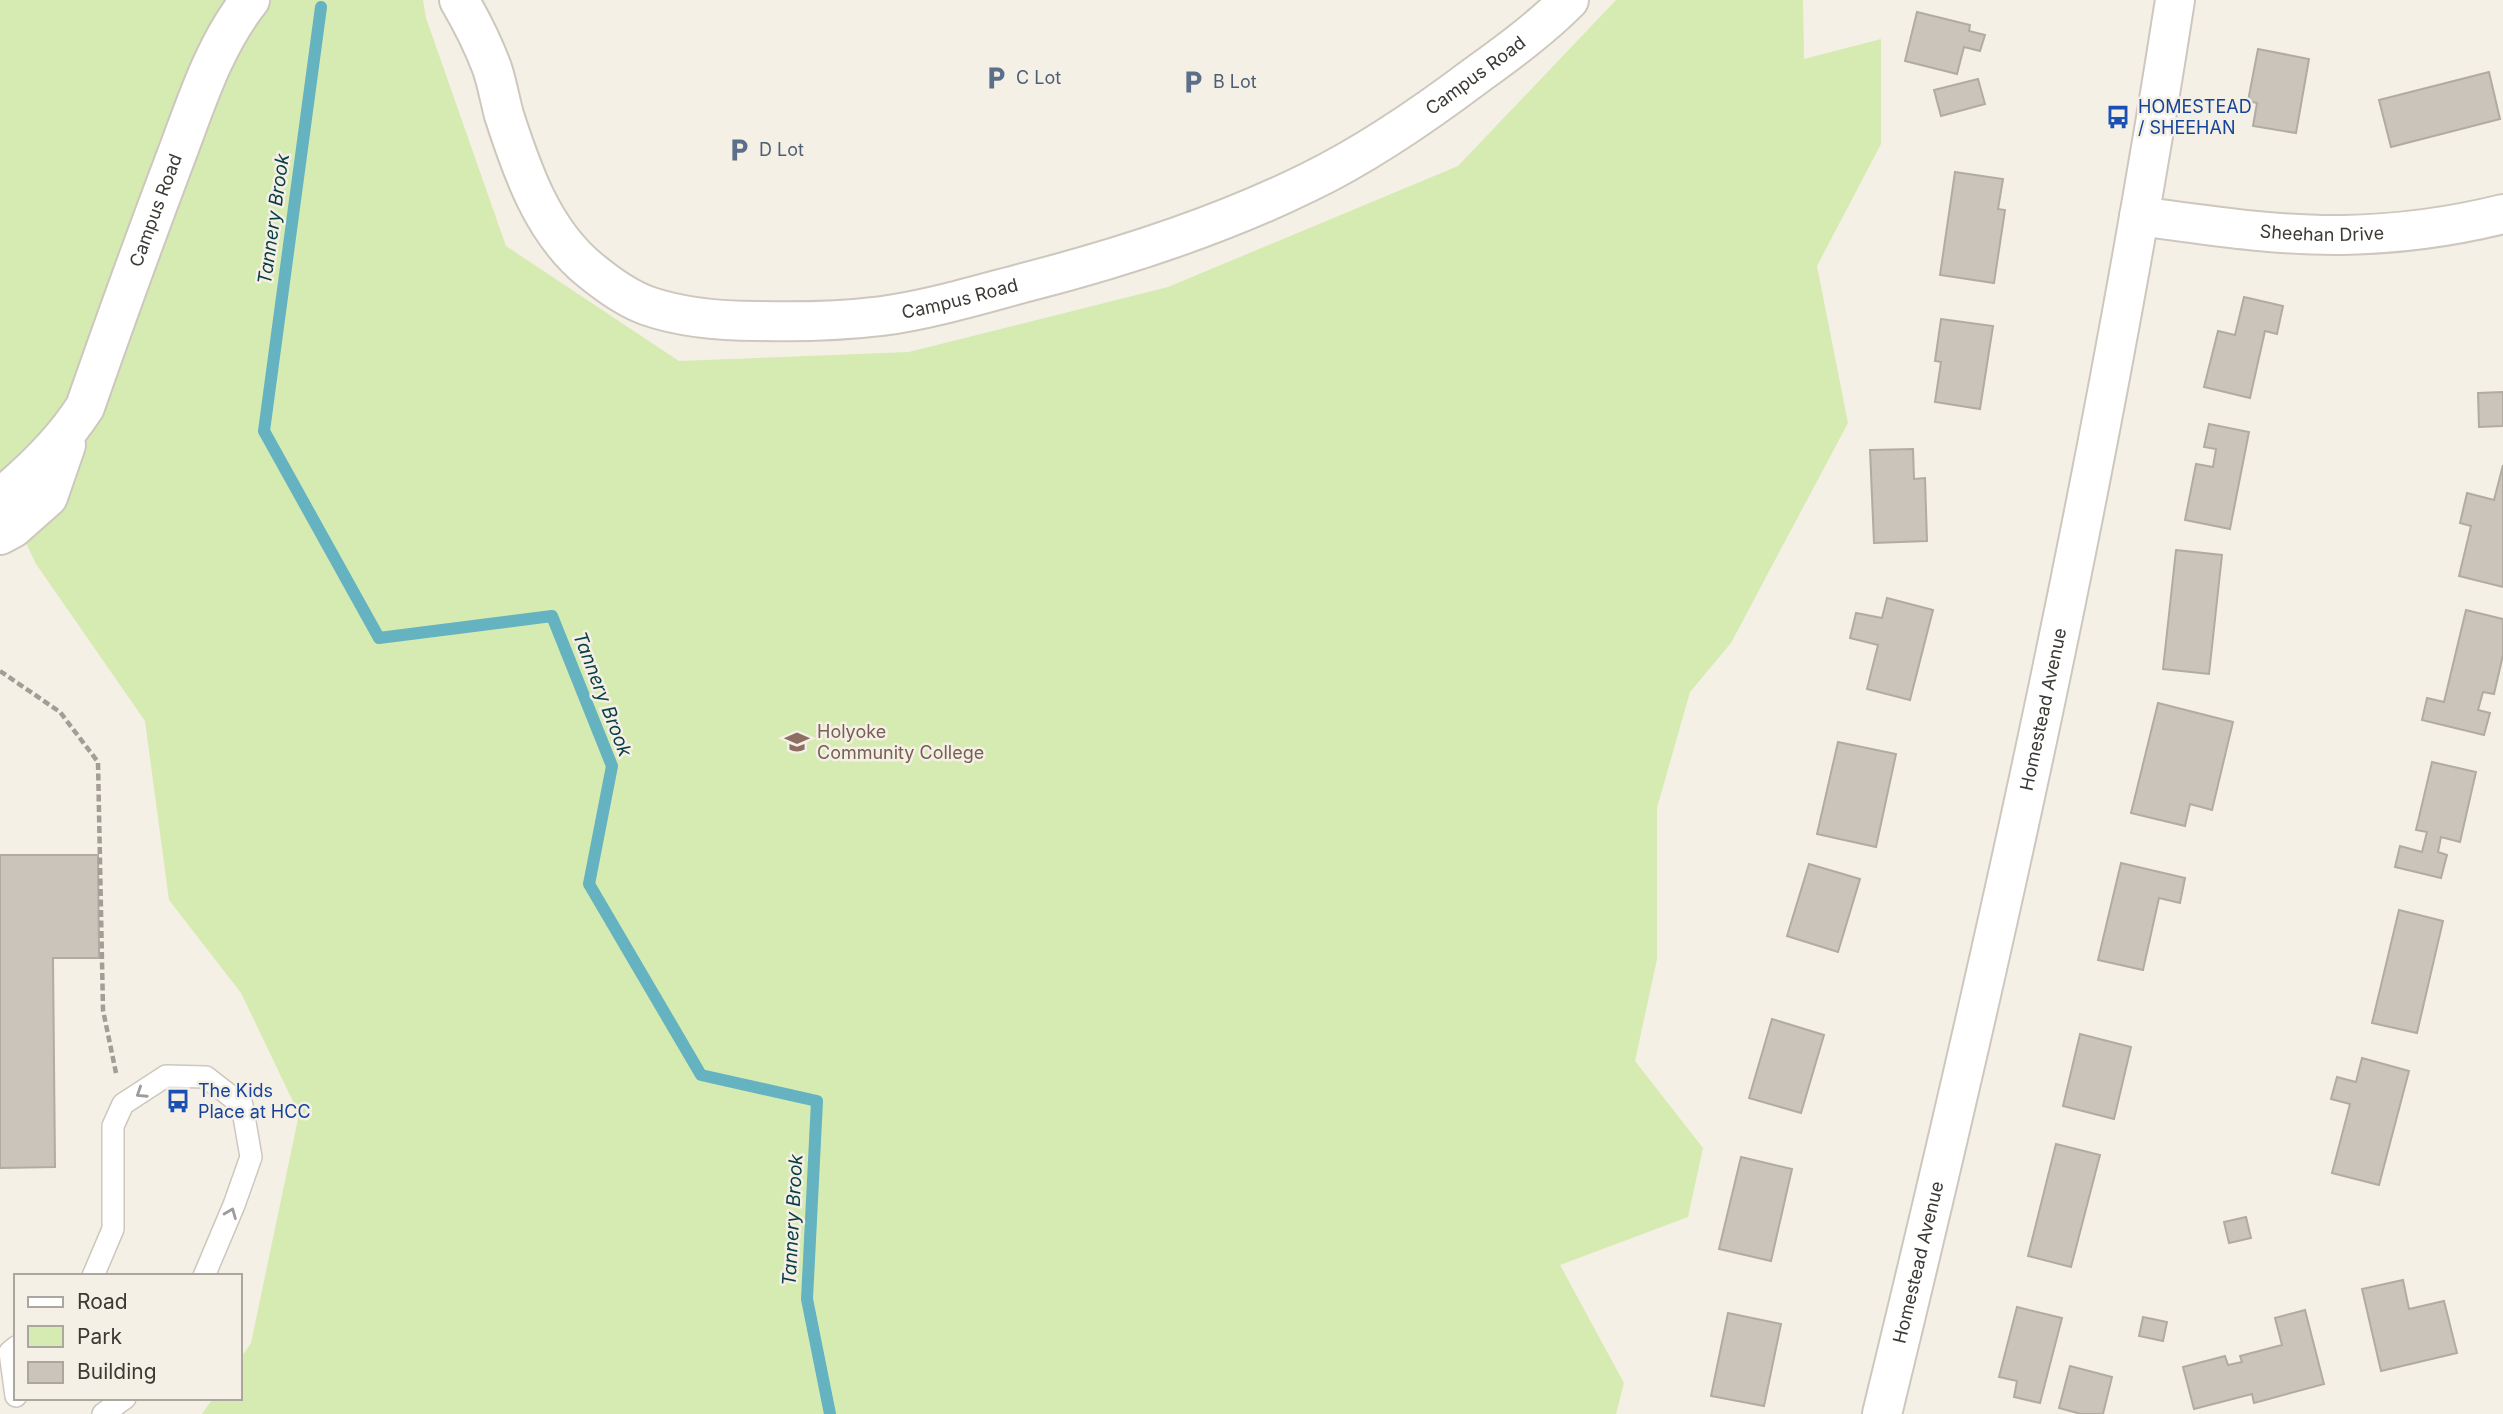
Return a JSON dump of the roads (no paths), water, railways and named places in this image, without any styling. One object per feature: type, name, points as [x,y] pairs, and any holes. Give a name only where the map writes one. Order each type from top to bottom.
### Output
[{"type":"street","name":"Campus Road","points":[[0,498],[38,466],[73,427],[85,407],[154,213],[214,57],[235,19],[250,0]]},
{"type":"street","name":"Campus Road","points":[[458,0],[476,31],[492,70],[530,185],[546,218],[565,247],[589,270],[616,290],[646,306],[676,314],[708,318],[787,322],[883,316],[1009,287],[1118,257],[1248,210],[1322,176],[1409,123],[1505,55],[1569,0]]},
{"type":"street","name":"Homestead Avenue","points":[[1882,1414],[1944,1156],[2021,811],[2083,511],[2175,0]]},
{"type":"street","name":"Sheehan Drive","points":[[2138,216],[2273,232],[2340,235],[2441,226],[2503,214]]},
{"type":"street","name":"Campus Road","points":[[0,535],[13,528],[48,497],[73,427]]},
{"type":"lane","points":[[94,1274],[113,1229],[113,1126],[123,1104],[166,1076],[206,1077],[242,1105],[251,1157],[205,1274]]},
{"type":"lane","points":[[14,1349],[10,1352],[14,1382]]},
{"type":"lane","points":[[103,1414],[122,1400]]},
{"type":"waterway","name":"Tannery Brook","points":[[321,7],[264,431],[379,638],[552,616],[612,766],[589,884],[701,1075],[817,1101],[807,1299],[830,1414]]},
{"type":"place","name":"C Lot","points":[[996,78]]},
{"type":"place","name":"B Lot","points":[[1193,82]]},
{"type":"place","name":"HOMESTEAD / SHEEHAN","points":[[2118,117]]},
{"type":"place","name":"D Lot","points":[[739,150]]},
{"type":"place","name":"Holyoke Community College","points":[[797,742]]},
{"type":"place","name":"The Kids Place at HCC","points":[[178,1101]]}]
